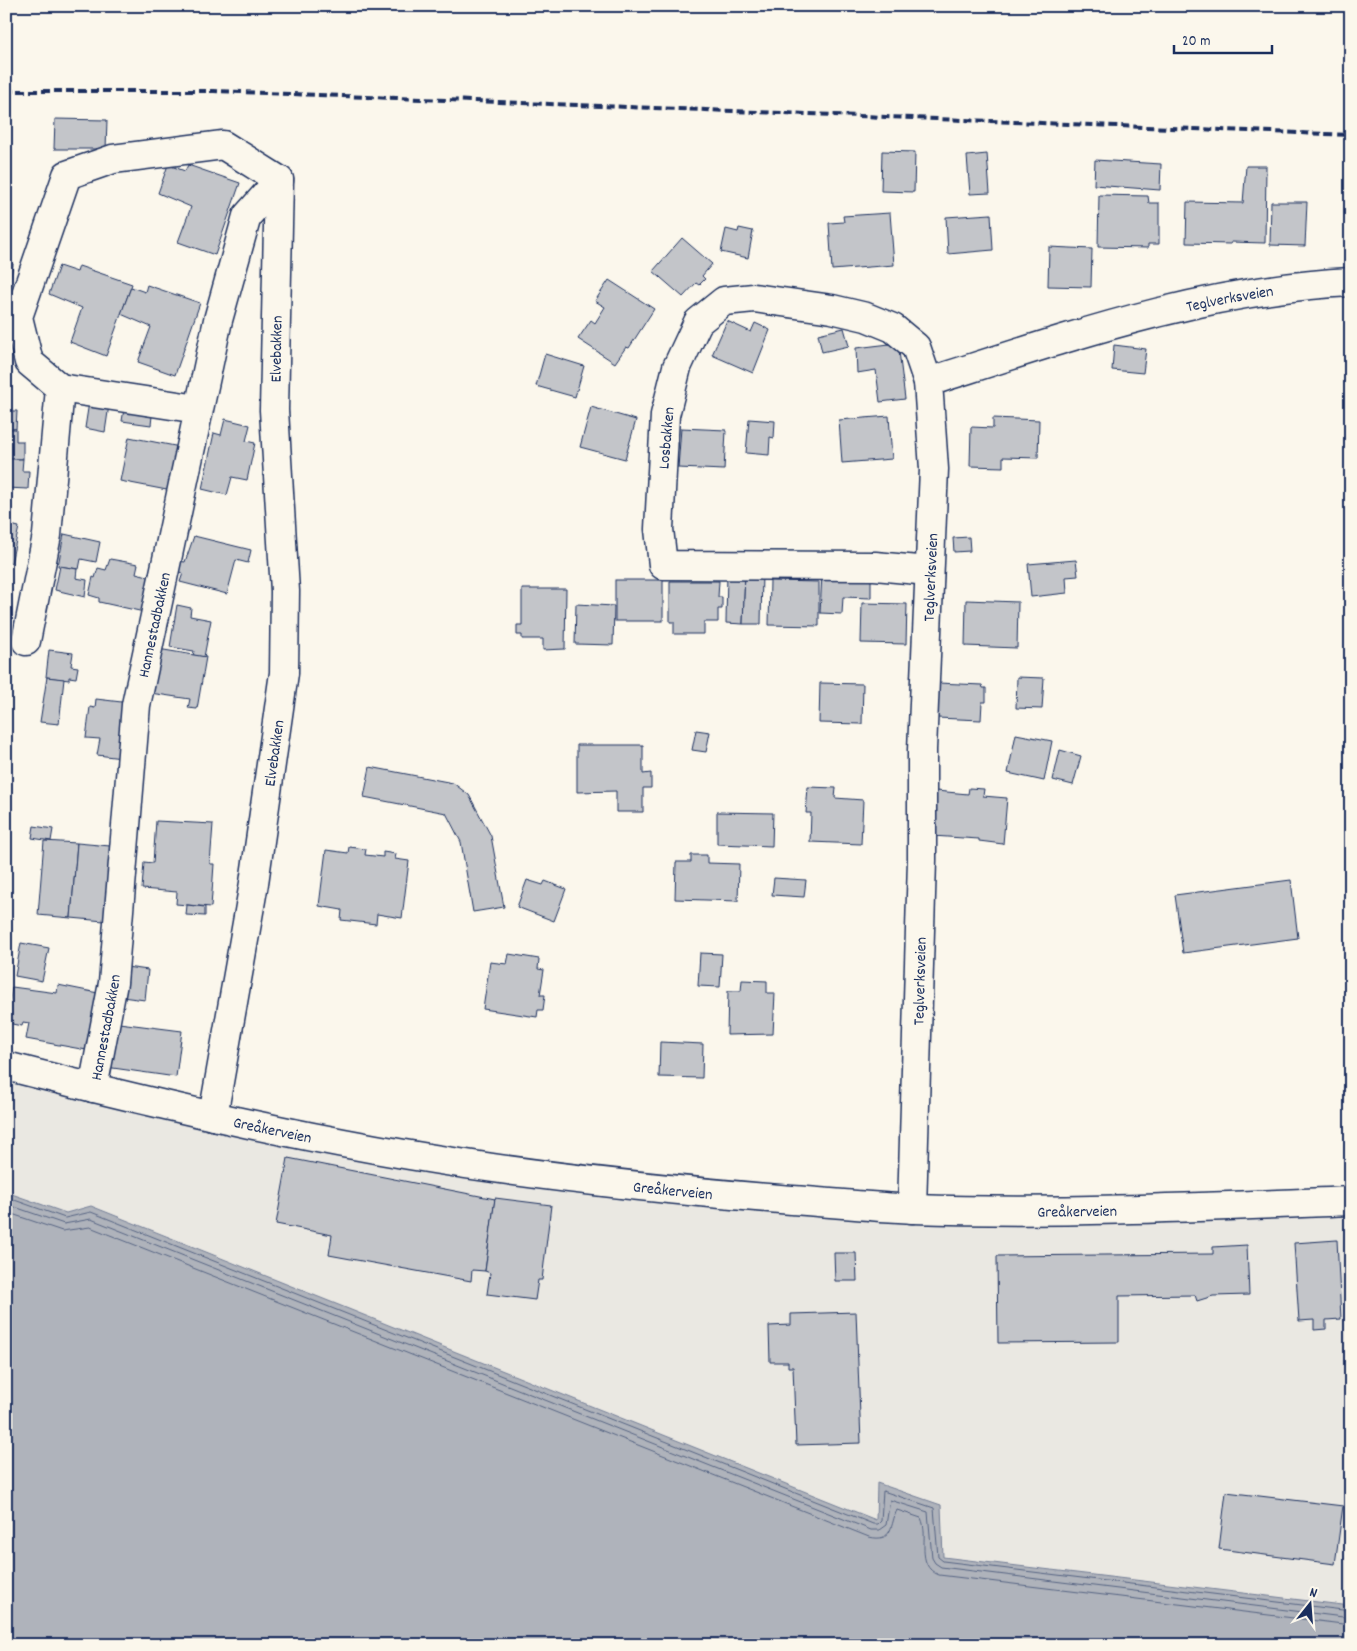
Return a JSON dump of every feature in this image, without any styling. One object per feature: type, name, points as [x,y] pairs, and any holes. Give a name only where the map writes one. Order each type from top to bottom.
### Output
[{"type":"street","points":[[198,409],[60,388],[29,362],[18,317],[67,175],[112,159],[223,145],[279,180]]},
{"type":"street","name":"Hannestadbakken","points":[[93,1088],[113,982],[136,706],[218,320],[247,216],[279,180]]},
{"type":"street","name":"Elvebakken","points":[[213,1116],[254,883],[284,673],[286,591],[274,410],[279,180]]},
{"type":"street","name":"Teglverksveien","points":[[912,1208],[922,860],[922,750],[934,469],[928,382],[1139,316],[1277,288],[1351,282]]},
{"type":"street","name":"Losbakken","points":[[928,382],[916,348],[893,328],[866,317],[832,309],[754,298],[724,301],[698,322],[677,367],[665,415],[659,529],[663,566],[875,566],[929,571]]},
{"type":"street","points":[[26,641],[47,536],[60,388]]},
{"type":"street","name":"Greåkerveien","points":[[6,1066],[213,1116],[315,1137],[492,1168],[735,1195],[912,1208],[1120,1209],[1351,1201]]},
{"type":"shaded area","points":[[6,1066],[213,1116],[735,1195],[1351,1201],[1351,1606],[943,1557],[940,1505],[877,1483],[876,1520],[91,1206],[66,1213],[6,1192]]},
{"type":"water","points":[[6,1192],[66,1213],[91,1206],[876,1520],[877,1483],[941,1505],[943,1557],[1351,1606],[1351,1645],[6,1645]]},
{"type":"building","points":[[55,119],[107,120],[106,149],[54,149]]},
{"type":"building","points":[[882,151],[915,152],[914,192],[881,191]]},
{"type":"building","points":[[987,154],[990,193],[970,194],[967,156]]},
{"type":"building","points":[[1095,160],[1161,164],[1160,190],[1094,185]]},
{"type":"building","points":[[168,165],[185,171],[188,165],[240,183],[215,255],[178,242],[191,207],[158,193]]},
{"type":"building","points":[[1246,166],[1266,166],[1265,243],[1186,243],[1187,202],[1243,203]]},
{"type":"building","points":[[1099,195],[1148,196],[1149,203],[1159,203],[1159,244],[1148,244],[1148,248],[1098,247]]},
{"type":"building","points":[[1271,202],[1307,202],[1305,246],[1270,245]]},
{"type":"building","points":[[890,213],[894,265],[832,270],[829,223],[844,222],[843,216]]},
{"type":"building","points":[[991,214],[993,250],[948,254],[946,217]]},
{"type":"building","points":[[739,228],[753,231],[748,258],[721,252],[726,229],[738,232]]},
{"type":"building","points":[[6,233],[11,234],[8,251],[6,251]]},
{"type":"building","points":[[682,238],[712,264],[702,276],[705,279],[699,285],[696,283],[683,297],[653,271]]},
{"type":"building","points":[[1049,247],[1092,249],[1091,287],[1048,286]]},
{"type":"building","points":[[6,263],[13,264],[10,283],[6,282]]},
{"type":"building","points":[[59,266],[77,272],[79,266],[132,284],[106,356],[70,342],[82,308],[49,294]]},
{"type":"building","points":[[609,280],[654,309],[629,348],[626,347],[615,363],[578,339],[591,320],[595,323],[605,307],[595,301]]},
{"type":"building","points":[[147,285],[200,303],[175,375],[138,362],[151,327],[121,314],[131,287],[145,292]]},
{"type":"building","points":[[727,321],[751,332],[755,323],[770,330],[753,373],[712,355]]},
{"type":"building","points":[[844,328],[849,346],[822,352],[818,334]]},
{"type":"building","points":[[898,343],[905,399],[880,402],[876,370],[857,373],[856,348]]},
{"type":"building","points":[[1114,345],[1146,349],[1143,373],[1112,370]]},
{"type":"building","points":[[545,354],[584,366],[575,397],[536,386]]},
{"type":"building","points":[[6,381],[11,381],[10,399],[6,399]]},
{"type":"building","points":[[6,399],[10,399],[10,411],[17,411],[16,429],[6,429]]},
{"type":"building","points":[[89,402],[109,405],[105,432],[85,428]]},
{"type":"building","points":[[125,403],[153,407],[151,425],[122,421]]},
{"type":"building","points":[[591,407],[636,420],[625,459],[580,447]]},
{"type":"building","points":[[889,416],[892,459],[842,463],[839,420]]},
{"type":"building","points":[[993,418],[1039,420],[1038,458],[1003,457],[1003,467],[970,466],[971,427],[993,428]]},
{"type":"building","points":[[225,419],[250,425],[246,441],[255,443],[247,480],[232,477],[227,495],[202,489],[214,433],[221,435]]},
{"type":"building","points":[[749,419],[775,421],[774,438],[770,437],[769,455],[746,453]]},
{"type":"building","points":[[681,428],[726,430],[724,470],[678,468]]},
{"type":"building","points":[[6,429],[16,429],[16,441],[23,441],[23,459],[6,459]]},
{"type":"building","points":[[129,437],[180,447],[172,491],[120,481]]},
{"type":"building","points":[[6,459],[23,459],[22,471],[29,471],[28,489],[6,488]]},
{"type":"building","points":[[6,524],[19,527],[11,563],[6,562]]},
{"type":"building","points":[[64,534],[100,542],[96,562],[81,559],[79,569],[58,566]]},
{"type":"building","points":[[194,536],[251,550],[248,563],[236,560],[227,594],[180,582],[183,573],[175,571],[178,561],[185,562]]},
{"type":"building","points":[[969,537],[970,551],[954,552],[953,538]]},
{"type":"building","points":[[110,559],[138,564],[136,573],[152,577],[144,612],[99,602],[99,598],[89,595],[93,577],[95,578],[98,568],[106,570]]},
{"type":"building","points":[[1076,560],[1078,576],[1066,577],[1067,593],[1031,597],[1028,564]]},
{"type":"building","points":[[60,566],[77,569],[76,578],[87,580],[85,597],[55,590]]},
{"type":"building","points":[[727,572],[745,573],[743,624],[726,623]]},
{"type":"building","points":[[745,573],[762,573],[761,624],[743,624]]},
{"type":"building","points":[[822,574],[871,575],[871,598],[843,597],[842,614],[820,613]]},
{"type":"building","points":[[615,580],[663,580],[663,621],[615,621]]},
{"type":"building","points":[[670,581],[719,581],[718,597],[722,597],[722,609],[718,609],[718,622],[704,622],[704,634],[674,634],[674,622],[670,622]]},
{"type":"building","points":[[770,581],[819,582],[819,626],[769,625]]},
{"type":"building","points":[[522,589],[566,589],[565,649],[543,650],[543,639],[522,639],[522,635],[517,635],[517,625],[522,625]]},
{"type":"building","points":[[966,600],[1018,602],[1017,648],[965,646]]},
{"type":"building","points":[[862,603],[907,604],[906,644],[861,643]]},
{"type":"building","points":[[576,604],[614,606],[613,645],[575,644]]},
{"type":"building","points":[[177,605],[191,608],[190,616],[211,620],[204,657],[193,655],[194,651],[170,647]]},
{"type":"building","points":[[158,649],[206,657],[197,709],[188,708],[190,699],[150,693]]},
{"type":"building","points":[[49,650],[73,653],[71,666],[78,667],[76,678],[69,677],[69,680],[46,677]]},
{"type":"building","points":[[47,677],[64,679],[59,724],[40,722]]},
{"type":"building","points":[[1017,677],[1044,678],[1042,709],[1016,708]]},
{"type":"building","points":[[820,683],[863,684],[862,724],[819,723]]},
{"type":"building","points":[[938,683],[982,685],[983,688],[986,688],[986,702],[982,702],[981,720],[937,718]]},
{"type":"building","points":[[96,699],[130,703],[122,758],[97,755],[100,739],[86,738],[90,707],[95,708]]},
{"type":"building","points":[[696,730],[710,732],[706,752],[692,750]]},
{"type":"building","points":[[1016,734],[1052,741],[1044,781],[1008,773]]},
{"type":"building","points":[[577,745],[643,745],[643,774],[651,773],[651,788],[643,788],[643,812],[616,812],[616,791],[577,792]]},
{"type":"building","points":[[1060,750],[1081,756],[1073,785],[1053,780]]},
{"type":"building","points":[[370,767],[453,783],[469,795],[491,836],[504,907],[473,912],[461,842],[446,813],[364,797]]},
{"type":"building","points":[[808,787],[836,788],[835,798],[863,800],[861,844],[810,842],[811,813],[806,813]]},
{"type":"building","points":[[969,788],[984,789],[983,796],[1007,798],[1003,844],[979,841],[979,839],[932,836],[936,791],[968,794]]},
{"type":"building","points":[[717,812],[773,813],[772,846],[717,844]]},
{"type":"building","points":[[156,821],[213,824],[210,864],[214,864],[211,907],[176,904],[177,892],[142,889],[144,862],[153,863]]},
{"type":"building","points":[[34,826],[53,829],[51,841],[32,838]]},
{"type":"building","points":[[44,841],[77,843],[71,918],[38,915]]},
{"type":"building","points":[[77,843],[110,846],[104,921],[71,918]]},
{"type":"building","points":[[349,847],[366,849],[365,855],[383,857],[383,852],[396,854],[395,859],[409,861],[402,918],[377,914],[376,924],[341,920],[342,910],[319,906],[326,850],[348,853]]},
{"type":"building","points":[[691,855],[707,855],[707,863],[739,864],[738,901],[675,899],[676,862],[691,862]]},
{"type":"building","points":[[774,878],[806,880],[804,897],[772,895]]},
{"type":"building","points":[[527,880],[543,885],[545,881],[566,889],[554,921],[517,907]]},
{"type":"building","points":[[1291,880],[1298,938],[1183,953],[1175,895]]},
{"type":"building","points":[[187,905],[205,907],[205,916],[186,915]]},
{"type":"building","points":[[21,943],[49,948],[42,981],[15,976]]},
{"type":"building","points":[[700,953],[722,954],[720,987],[698,986]]},
{"type":"building","points":[[509,954],[539,959],[538,969],[544,970],[540,995],[545,995],[543,1010],[538,1010],[537,1017],[483,1009],[490,962],[507,964]]},
{"type":"building","points":[[126,967],[148,970],[145,1000],[122,997]]},
{"type":"building","points":[[742,980],[767,981],[767,993],[775,993],[773,1034],[727,1035],[728,991],[741,991]]},
{"type":"building","points":[[58,985],[98,993],[92,1051],[26,1039],[29,1023],[23,1022],[22,1026],[12,1024],[13,1020],[7,1018],[12,987],[57,993]]},
{"type":"building","points":[[111,1022],[182,1031],[176,1077],[106,1067]]},
{"type":"building","points":[[660,1042],[703,1044],[702,1078],[659,1077]]},
{"type":"building","points":[[288,1158],[495,1199],[485,1271],[472,1270],[471,1281],[329,1255],[332,1235],[276,1224]]},
{"type":"building","points":[[495,1198],[551,1205],[542,1280],[538,1280],[535,1300],[487,1294],[490,1273],[485,1271]]},
{"type":"building","points":[[1337,1240],[1341,1319],[1326,1320],[1326,1329],[1314,1330],[1314,1320],[1299,1321],[1294,1243]]},
{"type":"building","points":[[1247,1245],[1249,1295],[1213,1296],[1197,1301],[1195,1295],[1119,1296],[1119,1342],[998,1343],[997,1256],[1213,1254],[1213,1247]]},
{"type":"building","points":[[834,1253],[856,1253],[857,1281],[835,1281]]},
{"type":"building","points":[[856,1312],[861,1443],[796,1445],[793,1367],[788,1367],[788,1362],[770,1362],[769,1326],[791,1325],[791,1314]]},
{"type":"building","points":[[1226,1492],[1343,1506],[1335,1564],[1219,1549]]},
{"type":"railway","points":[[6,91],[214,91],[1351,135]]}]
